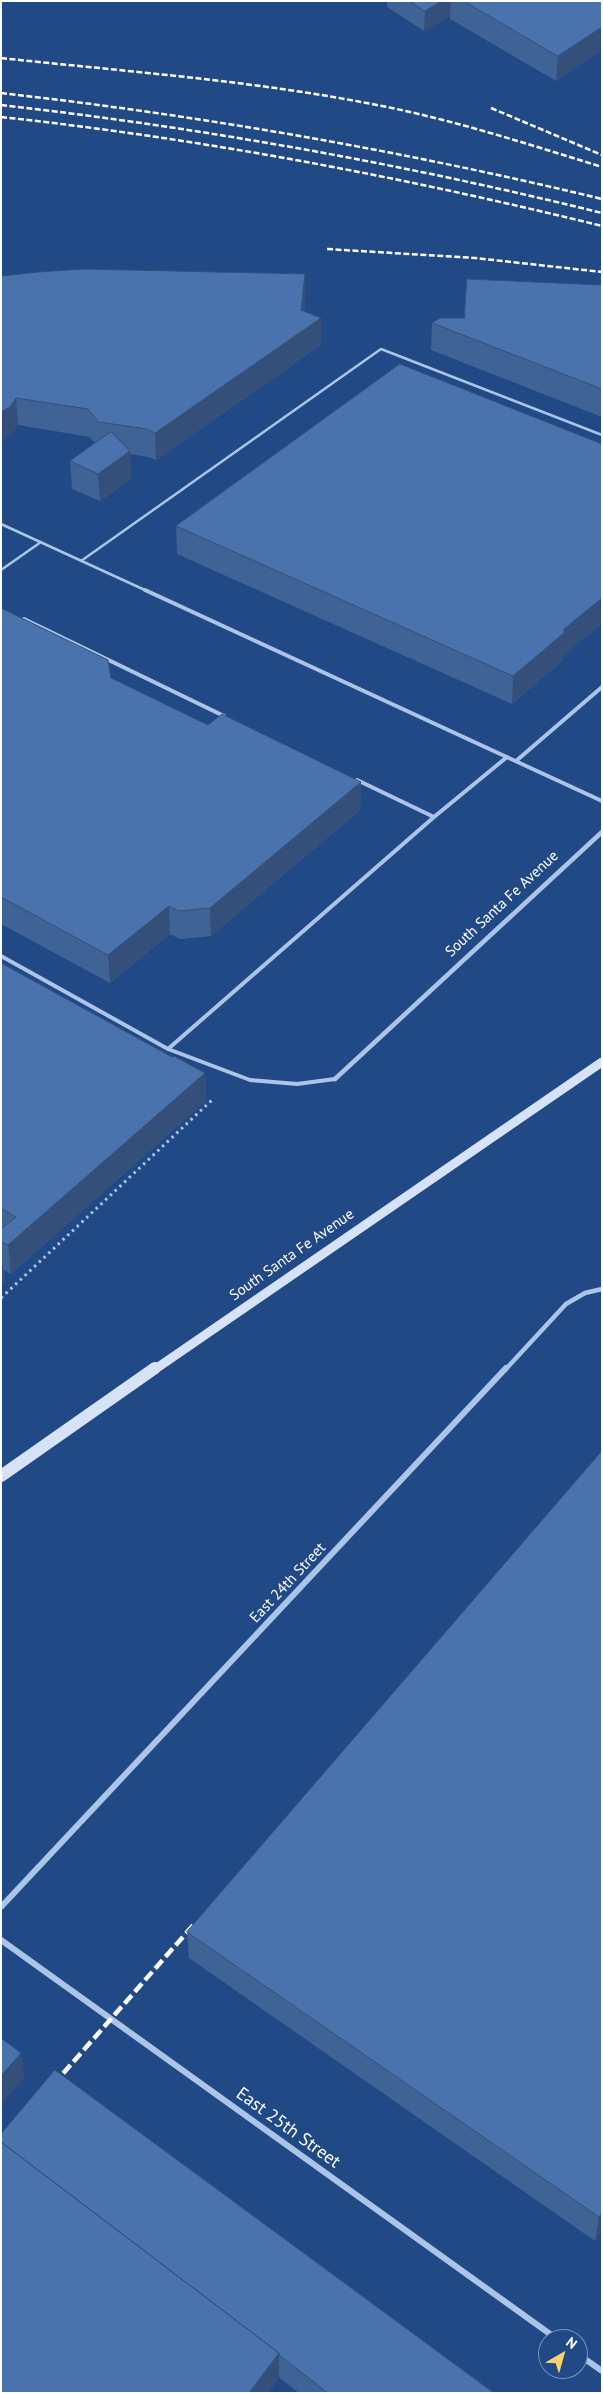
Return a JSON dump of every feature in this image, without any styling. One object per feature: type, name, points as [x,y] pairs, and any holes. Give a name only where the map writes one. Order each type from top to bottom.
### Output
[{"type":"main road","name":"South Santa Fe Avenue","points":[[1,1476],[318,1255],[602,1062]]},
{"type":"street","name":"South Santa Fe Avenue","points":[[335,1078],[602,832]]},
{"type":"street","name":"East 24th Street","points":[[1,1907],[566,1304],[586,1293],[602,1289]]},
{"type":"street","name":"East 25th Street","points":[[1,1940],[543,2329]]},
{"type":"street","points":[[588,2361],[602,2371]]},
{"type":"lane","points":[[81,560],[381,349],[602,435]]},
{"type":"lane","points":[[1,524],[602,801]]},
{"type":"lane","points":[[1,570],[41,542]]},
{"type":"lane","points":[[19,616],[231,719]]},
{"type":"lane","points":[[516,761],[602,687]]},
{"type":"lane","points":[[168,1049],[434,817],[507,757]]},
{"type":"lane","points":[[354,779],[434,817]]},
{"type":"lane","points":[[1,956],[168,1049],[250,1080],[296,1084],[335,1078]]},
{"type":"path","points":[[1,1298],[238,1075]]},
{"type":"building","points":[[410,1],[441,1],[425,11]]},
{"type":"building","points":[[464,1],[602,1],[602,27],[558,56]]},
{"type":"building","points":[[85,269],[305,274],[301,310],[321,318],[155,433],[147,429],[99,422],[88,409],[16,398],[10,407],[1,412],[1,276]]},
{"type":"building","points":[[467,279],[602,285],[602,389],[432,323],[440,318],[464,318]]},
{"type":"building","points":[[400,364],[602,444],[602,598],[563,630],[565,632],[513,676],[176,526]]},
{"type":"building","points":[[111,432],[130,451],[98,474],[70,461]]},
{"type":"building","points":[[1,608],[108,660],[111,678],[208,725],[222,714],[361,782],[210,908],[179,911],[169,906],[108,955],[1,897]]},
{"type":"building","points":[[1,963],[172,1057],[174,1056],[205,1073],[8,1245],[1,1242],[1,1229],[16,1217],[1,1208]]},
{"type":"building","points":[[602,1451],[602,2213],[599,2217],[187,1932]]},
{"type":"building","points":[[1,2038],[21,2053],[1,2076]]},
{"type":"building","points":[[55,2070],[494,2393],[328,2393],[279,2355],[279,2353],[1,2142],[1,2134]]},
{"type":"building","points":[[1,2142],[279,2353],[249,2393],[1,2393]]},
{"type":"railway","points":[[1,58],[195,78],[339,98],[387,107],[495,134],[602,167]]},
{"type":"railway","points":[[1,93],[228,124],[378,150],[602,199]]},
{"type":"railway","points":[[1,105],[153,125],[303,149],[528,195],[602,213]]},
{"type":"railway","points":[[491,108],[602,155]]},
{"type":"railway","points":[[1,117],[153,136],[303,161],[453,191],[602,226]]},
{"type":"railway","points":[[327,249],[475,258],[602,272]]},
{"type":"railway","points":[[53,2085],[196,1922]]}]
